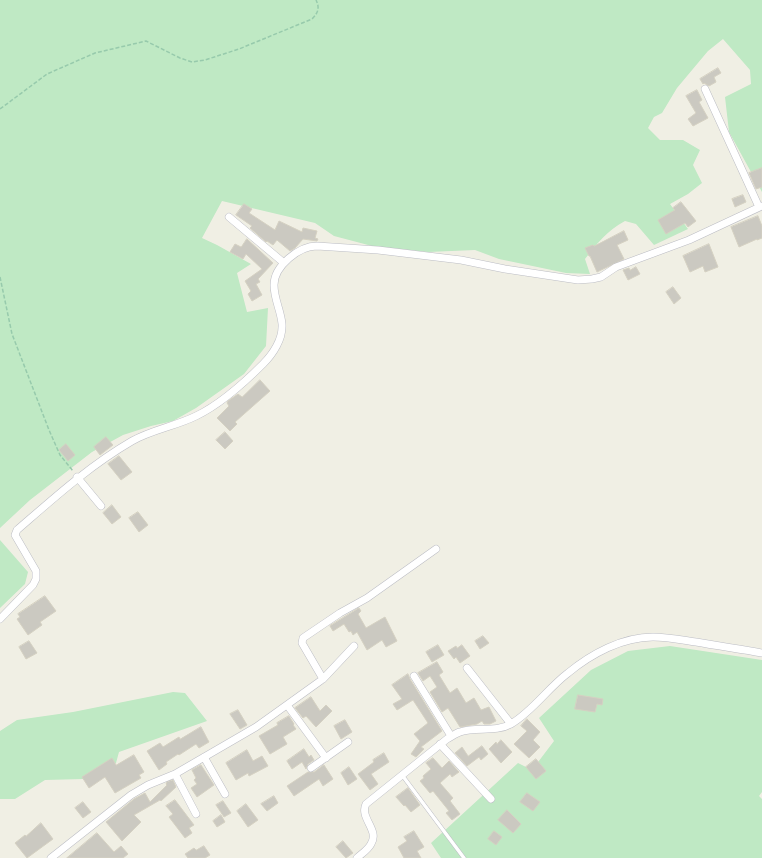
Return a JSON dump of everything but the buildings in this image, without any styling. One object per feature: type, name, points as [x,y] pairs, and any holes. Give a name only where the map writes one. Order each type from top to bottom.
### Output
[{"type":"street","points":[[0,619],[36,579],[36,571],[16,537],[16,533],[23,525],[77,478],[104,458],[133,440],[196,416],[214,406],[264,363],[278,342],[281,334],[282,324],[274,280],[284,263],[293,255],[309,246],[330,246],[349,249],[378,250],[461,260],[505,269],[578,280],[592,279],[601,277],[616,267],[689,240],[760,207],[705,89]]},
{"type":"street","points":[[229,217],[284,263]]},
{"type":"street","points":[[77,478],[101,506]]},
{"type":"street","points":[[323,679],[302,643],[302,638],[340,613],[367,598],[436,549]]},
{"type":"street","points":[[357,858],[370,846],[374,838],[364,806],[440,744],[452,736],[461,732],[489,730],[511,724],[531,709],[566,674],[586,658],[609,647],[631,640],[652,637],[762,652]]},
{"type":"street","points":[[51,858],[131,795],[148,785],[175,774],[256,727],[323,679],[354,646]]},
{"type":"street","points":[[467,668],[511,724]]},
{"type":"street","points":[[414,676],[452,736]]},
{"type":"street","points":[[287,705],[326,758]]},
{"type":"street","points":[[311,768],[348,742]]},
{"type":"street","points":[[440,744],[491,799]]},
{"type":"street","points":[[204,757],[225,794]]},
{"type":"street","points":[[175,774],[196,814]]},
{"type":"lane","points":[[402,775],[464,858]]},
{"type":"path","points":[[0,109],[47,74],[95,53],[148,41],[180,58],[192,62],[205,60],[239,49],[312,19],[318,12],[316,0]]},
{"type":"path","points":[[0,277],[12,334],[60,455],[77,478]]},
{"type":"green space","points":[[0,0],[762,0],[762,192],[729,132],[725,97],[751,84],[750,70],[723,39],[708,51],[677,88],[662,113],[654,117],[648,128],[660,140],[683,140],[700,150],[693,165],[702,183],[688,194],[670,204],[688,229],[654,245],[636,224],[625,221],[603,237],[585,259],[590,274],[566,273],[499,259],[475,250],[428,252],[372,246],[334,236],[315,223],[222,201],[202,238],[251,264],[237,273],[247,312],[268,308],[266,346],[244,374],[196,408],[173,421],[123,435],[92,452],[30,500],[0,528]]},
{"type":"green space","points":[[0,540],[28,572],[25,584],[0,608]]},
{"type":"green space","points":[[670,646],[762,660],[762,792],[759,796],[762,799],[762,858],[441,858],[431,843],[518,763],[532,770],[554,741],[539,718],[591,670],[628,651]]},
{"type":"green space","points":[[173,692],[185,693],[207,721],[119,752],[116,763],[84,779],[45,780],[15,799],[0,799],[0,731],[17,720],[73,712]]}]
